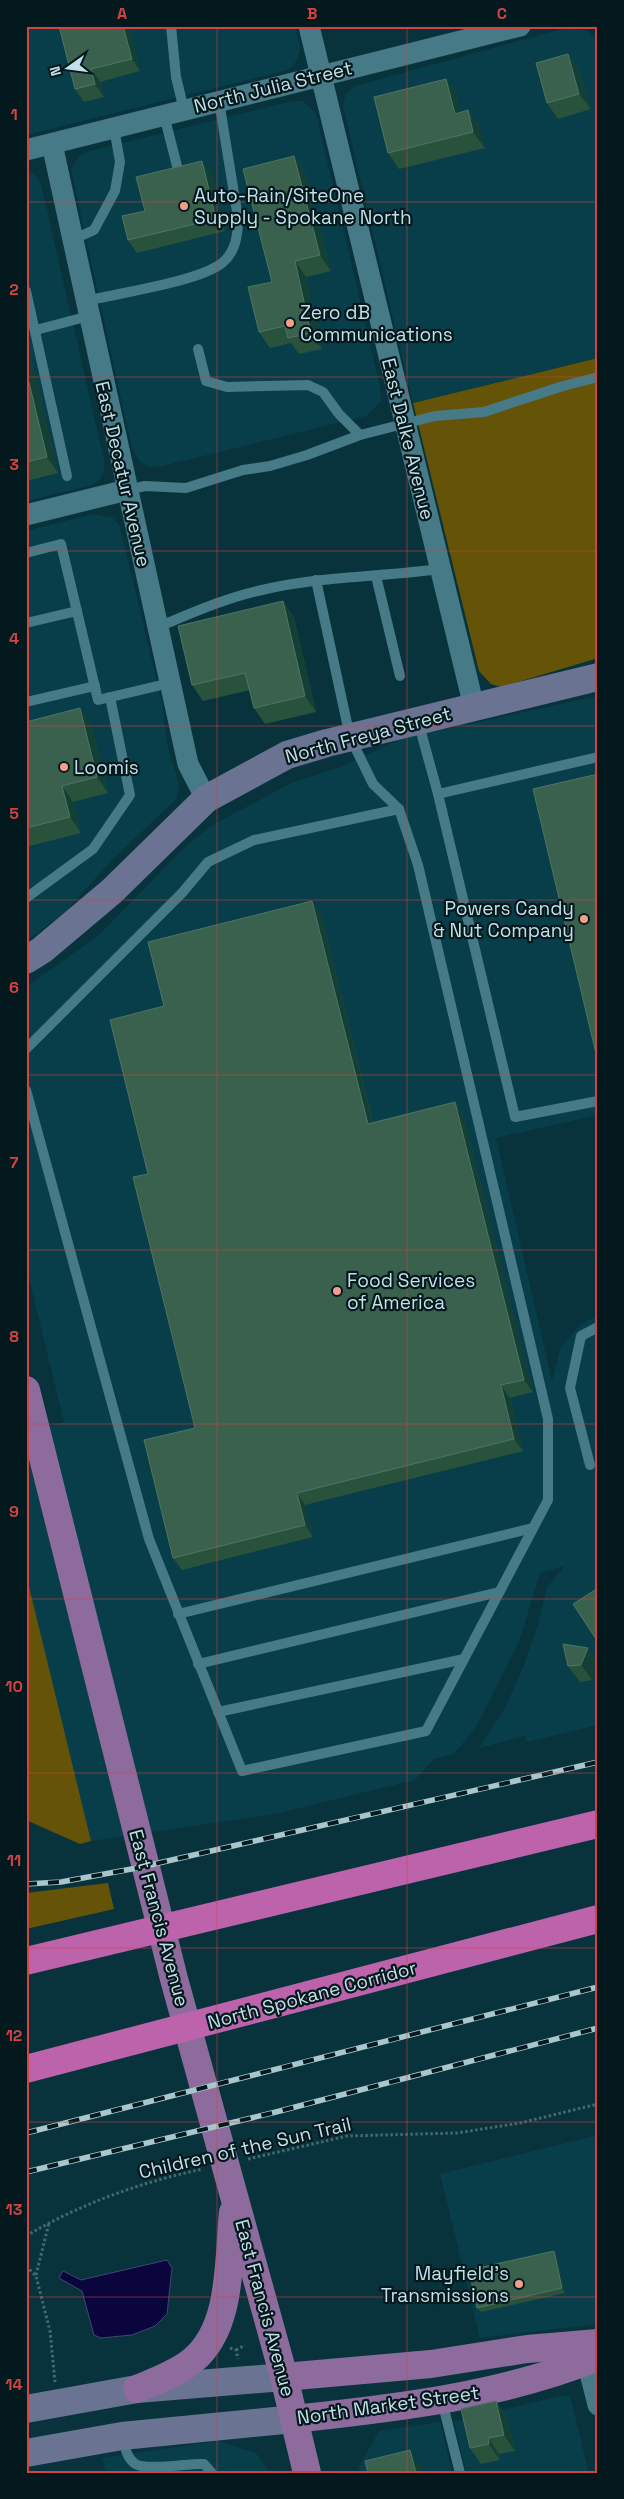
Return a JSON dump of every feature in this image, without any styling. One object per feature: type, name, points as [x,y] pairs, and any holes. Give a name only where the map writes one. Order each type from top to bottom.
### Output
[{"type":"highway","points":[[26,1961],[598,1824]]},
{"type":"highway","name":"North Spokane Corridor","points":[[26,2069],[448,1960],[598,1919]]},
{"type":"main road","name":"East Francis Avenue","points":[[26,1390],[174,1979],[284,2377],[307,2473]]},
{"type":"main road","points":[[137,2389],[192,2361],[212,2336],[224,2303],[235,2196]]},
{"type":"main road","name":"North Market Street","points":[[284,2377],[431,2364],[527,2348],[594,2354]]},
{"type":"main road","name":"North Market Street","points":[[294,2419],[442,2400],[530,2381],[594,2354]]},
{"type":"street","name":"East Dalke Avenue","points":[[309,26],[474,706]]},
{"type":"street","name":"North Julia Street","points":[[26,150],[520,26]]},
{"type":"street","name":"East Decatur Avenue","points":[[52,144],[188,764],[206,799]]},
{"type":"street","points":[[26,515],[127,490]]},
{"type":"street","name":"North Freya Street","points":[[26,960],[42,950],[112,890],[206,799],[287,755],[350,737],[598,677]]},
{"type":"street","points":[[594,2354],[598,2404]]},
{"type":"street","name":"North Market Street","points":[[26,2409],[137,2389],[284,2377]]},
{"type":"street","name":"North Market Street","points":[[26,2453],[122,2436],[294,2419]]},
{"type":"lane","points":[[171,26],[176,77],[174,112],[177,166]]},
{"type":"lane","points":[[36,330],[87,308],[204,273],[223,262],[233,249],[238,234],[238,218],[218,101]]},
{"type":"lane","points":[[72,240],[94,230],[115,191],[120,162],[114,128]]},
{"type":"lane","points":[[26,292],[68,476]]},
{"type":"lane","points":[[198,349],[206,380],[227,387],[308,385],[323,392],[339,414],[360,435]]},
{"type":"lane","points":[[127,490],[144,486],[186,488],[243,470],[270,466],[307,455],[360,435],[404,423],[436,416],[484,412],[563,386],[598,377]]},
{"type":"lane","points":[[26,553],[61,544],[98,700],[170,683]]},
{"type":"lane","points":[[158,627],[218,602],[261,590],[316,580],[440,570]]},
{"type":"lane","points":[[376,576],[400,676]]},
{"type":"lane","points":[[26,1090],[149,1539],[242,1771],[426,1731],[548,1500],[548,1419],[418,865],[399,809],[373,784],[350,737],[316,580]]},
{"type":"lane","points":[[26,623],[77,611]]},
{"type":"lane","points":[[26,702],[94,686]]},
{"type":"lane","points":[[26,898],[93,849],[130,795],[110,697]]},
{"type":"lane","points":[[418,720],[438,794],[516,1117],[598,1101]]},
{"type":"lane","points":[[438,794],[598,757]]},
{"type":"lane","points":[[26,1049],[182,893],[208,862],[254,840],[399,809]]},
{"type":"lane","points":[[590,1465],[570,1388],[581,1336],[598,1327]]},
{"type":"lane","points":[[178,1614],[533,1528]]},
{"type":"lane","points":[[198,1664],[499,1592]]},
{"type":"lane","points":[[218,1712],[464,1659]]},
{"type":"lane","points":[[442,2400],[460,2473]]},
{"type":"lane","points":[[122,2436],[125,2451],[134,2464],[144,2467],[204,2464],[212,2473]]},
{"type":"path","name":"Children of the Sun Trail","points":[[244,2160],[347,2136],[457,2133],[520,2123],[598,2104]]},
{"type":"path","name":"Children of the Sun Trail","points":[[26,2236],[49,2222],[120,2192],[170,2176],[207,2168]]},
{"type":"path","points":[[49,2222],[36,2276],[50,2332],[57,2403]]},
{"type":"path","points":[[26,2266],[36,2276]]},
{"type":"path","points":[[228,2348],[236,2350],[245,2345]]},
{"type":"path","points":[[236,2350],[240,2367]]},
{"type":"shaded area","points":[[26,26],[295,26],[300,47],[299,57],[288,70],[26,135]]},
{"type":"shaded area","points":[[570,27],[587,31],[598,42],[598,358],[413,403],[343,106],[346,93],[355,86]]},
{"type":"shaded area","points":[[293,101],[303,101],[316,114],[380,388],[381,401],[366,416],[162,466],[152,467],[141,463],[132,449],[71,169],[80,155],[90,151]]},
{"type":"shaded area","points":[[26,171],[34,174],[41,184],[104,460],[104,472],[99,480],[92,485],[26,501]]},
{"type":"shaded area","points":[[598,358],[598,658],[501,687],[491,684],[479,671],[413,403]]},
{"type":"shaded area","points":[[93,514],[113,518],[120,527],[162,703],[168,748],[179,784],[177,798],[112,860],[65,912],[26,941],[26,531]]},
{"type":"shaded area","points":[[598,696],[598,1115],[496,1138],[552,1381],[561,1347],[580,1325],[598,1315],[598,1725],[527,1742],[525,1736],[479,1748],[505,1708],[524,1665],[538,1625],[547,1587],[565,1566],[540,1573],[520,1639],[477,1725],[454,1754],[434,1759],[415,1780],[275,1814],[91,1841],[26,1574],[26,1433],[64,1422],[26,1266],[26,987],[98,936],[184,848],[211,826],[291,783],[340,767],[403,738]]},
{"type":"shaded area","points":[[26,1574],[91,1841],[80,1844],[26,1820]]},
{"type":"shaded area","points":[[108,1883],[114,1909],[26,1929],[26,1893]]},
{"type":"shaded area","points":[[598,2135],[598,2324],[480,2338],[440,2174]]},
{"type":"shaded area","points":[[167,2260],[172,2268],[167,2314],[155,2326],[132,2335],[101,2338],[94,2335],[82,2291],[59,2278],[63,2271],[81,2280]]},
{"type":"shaded area","points":[[561,2396],[570,2396],[589,2473],[466,2473],[454,2421]]},
{"type":"shaded area","points":[[440,2422],[452,2473],[360,2473],[358,2469],[379,2431]]},
{"type":"shaded area","points":[[218,2441],[256,2453],[270,2473],[106,2473],[102,2458]]},
{"type":"building","points":[[59,26],[123,26],[132,59],[91,69],[95,84],[75,89]]},
{"type":"building","points":[[568,54],[579,94],[547,103],[536,63]]},
{"type":"building","points":[[446,79],[455,114],[468,110],[473,132],[388,153],[374,97]]},
{"type":"building","points":[[294,156],[320,255],[295,261],[311,333],[288,338],[285,326],[259,332],[248,287],[272,282],[243,169]]},
{"type":"building","name":"Auto-Rain/SiteOne Supply - Spokane North","points":[[202,161],[216,219],[128,240],[122,216],[145,211],[136,177]]},
{"type":"building","points":[[26,370],[47,457],[26,462]]},
{"type":"building","points":[[283,601],[305,696],[254,708],[245,673],[192,685],[178,626]]},
{"type":"building","name":"Loomis","points":[[80,708],[97,777],[62,786],[70,817],[26,828],[26,722]]},
{"type":"building","name":"Powers Candy & Nut Company","points":[[598,774],[598,1062],[533,789]]},
{"type":"building","name":"Food Services of America","points":[[312,901],[368,1124],[455,1102],[524,1380],[501,1385],[514,1439],[297,1493],[305,1525],[173,1558],[144,1440],[195,1428],[133,1177],[148,1174],[110,1020],[164,1006],[148,942]]},
{"type":"building","points":[[598,1588],[598,1642],[573,1604]]},
{"type":"building","points":[[563,1644],[588,1648],[581,1665],[568,1666]]},
{"type":"building","name":"Mayfield's Transmissions","points":[[554,2251],[562,2288],[477,2308],[469,2270]]},
{"type":"building","points":[[496,2401],[504,2435],[488,2438],[489,2444],[470,2448],[461,2409]]},
{"type":"building","points":[[410,2450],[416,2473],[368,2473],[365,2461]]},
{"type":"railway","points":[[26,1884],[61,1882],[137,1868],[598,1762]]},
{"type":"railway","points":[[26,2133],[598,1987]]},
{"type":"railway","points":[[26,2172],[276,2112],[598,2028]]},
{"type":"place","name":"Auto-Rain/SiteOne Supply - Spokane North","points":[[184,206]]},
{"type":"place","name":"Zero dB Communications","points":[[290,323]]},
{"type":"place","name":"Loomis","points":[[64,767]]},
{"type":"place","name":"Powers Candy & Nut Company","points":[[584,919]]},
{"type":"place","name":"Food Services of America","points":[[337,1291]]},
{"type":"place","name":"Mayfield's Transmissions","points":[[519,2284]]}]
